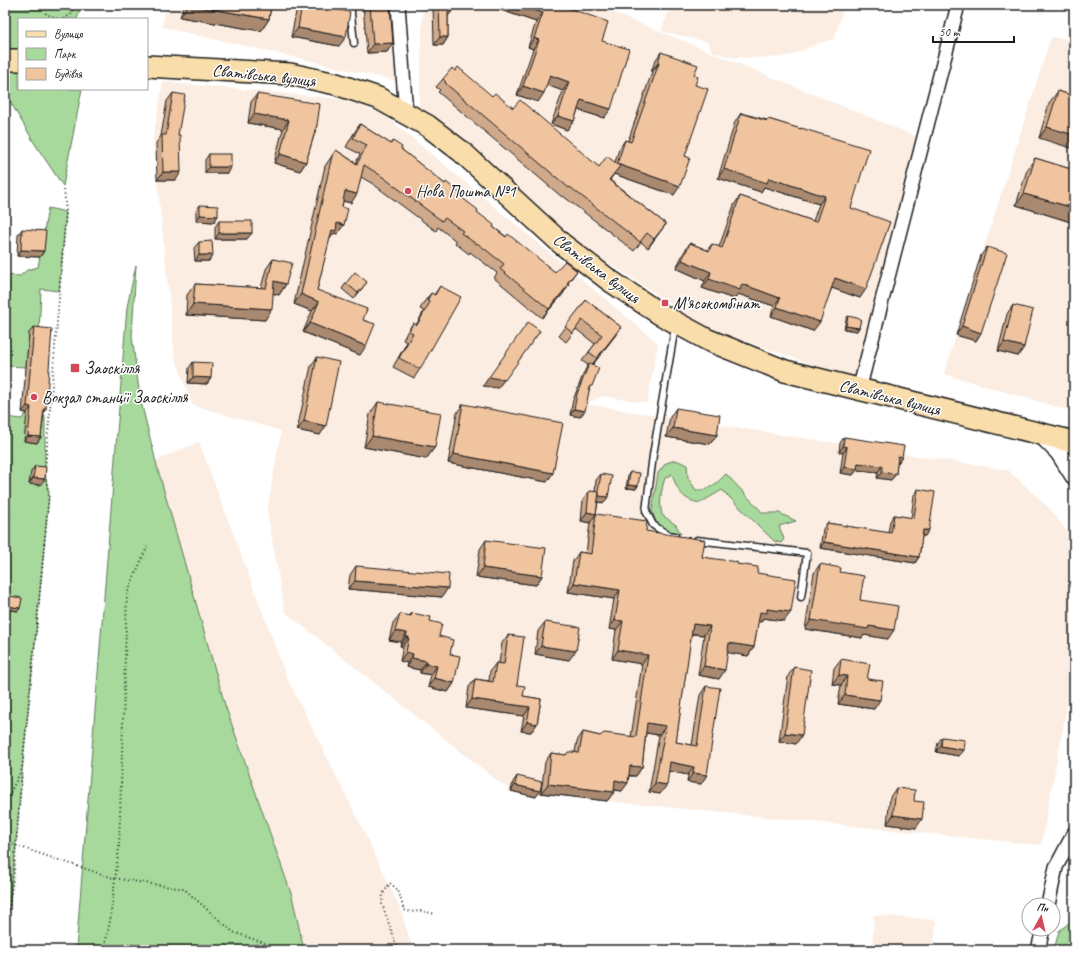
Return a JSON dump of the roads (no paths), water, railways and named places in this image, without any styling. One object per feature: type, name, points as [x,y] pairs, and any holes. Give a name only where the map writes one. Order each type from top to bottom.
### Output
[{"type":"main road","points":[[5,60],[18,60]]},
{"type":"main road","name":"Сватівська вулиця","points":[[148,66],[290,74],[336,84],[378,98],[428,126],[462,152],[562,244],[609,280],[660,314],[708,340],[785,372],[1074,442]]},
{"type":"street","points":[[398,5],[406,114]]},
{"type":"street","points":[[859,390],[958,5]]},
{"type":"street","points":[[1040,434],[1058,452],[1074,477]]},
{"type":"street","points":[[1050,897],[1056,868],[1074,833]]},
{"type":"street","points":[[1038,950],[1041,937]]},
{"type":"lane","points":[[324,5],[350,8],[354,43]]},
{"type":"lane","points":[[676,323],[653,455],[646,511],[653,525],[668,534],[716,543],[807,554],[801,597]]},
{"type":"place","name":"Нова Пошта №1","points":[[408,191]]},
{"type":"place","name":"М'ясокомбінат","points":[[665,303]]},
{"type":"place","name":"Заоскiлля","points":[[75,368]]},
{"type":"place","name":"Вокзал станції Заоскілля","points":[[34,397]]}]
